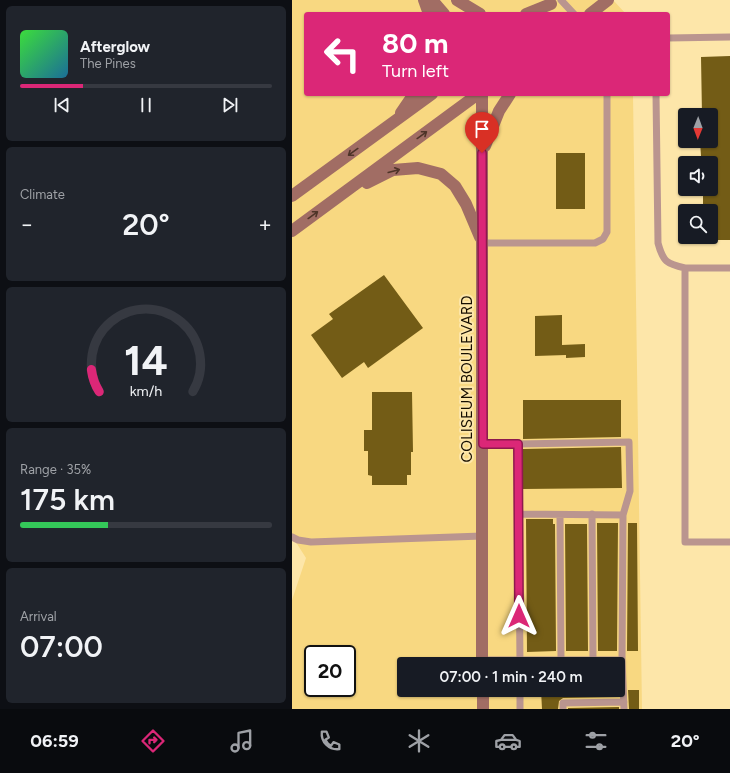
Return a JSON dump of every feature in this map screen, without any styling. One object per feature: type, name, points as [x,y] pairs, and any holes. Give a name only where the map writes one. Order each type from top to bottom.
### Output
[{"type":"main road","points":[[424,0],[428,12]]},
{"type":"main road","points":[[432,0],[442,12]]},
{"type":"main road","points":[[457,0],[477,12]]},
{"type":"main road","points":[[593,12],[608,0]]},
{"type":"main road","points":[[531,12],[556,2]]},
{"type":"main road","points":[[541,12],[556,2]]},
{"type":"main road","points":[[395,121],[413,96]]},
{"type":"main road","points":[[292,196],[429,96]]},
{"type":"main road","points":[[292,231],[475,96]]},
{"type":"main road","name":"COLISEUM BOULEVARD","points":[[482,96],[482,657]]},
{"type":"main road","points":[[482,153],[499,111],[509,96]]},
{"type":"main road","points":[[334,200],[393,170],[418,168],[441,174],[455,186],[466,204],[483,243]]},
{"type":"main road","points":[[483,697],[483,709]]},
{"type":"lane","points":[[556,2],[571,12]]},
{"type":"lane","points":[[670,38],[730,37]]},
{"type":"lane","points":[[483,243],[595,243],[603,239],[607,232],[608,96]]},
{"type":"lane","points":[[656,96],[658,243],[661,254],[670,264],[685,268],[730,268]]},
{"type":"lane","points":[[685,268],[685,542],[730,542]]},
{"type":"lane","points":[[483,444],[629,442],[630,491],[623,514],[622,657]]},
{"type":"lane","points":[[518,444],[520,657]]},
{"type":"lane","points":[[519,514],[623,514]]},
{"type":"lane","points":[[592,514],[594,657]]},
{"type":"lane","points":[[560,515],[561,657]]},
{"type":"lane","points":[[292,537],[298,540],[311,542],[482,536]]},
{"type":"lane","points":[[520,697],[520,709]]},
{"type":"lane","points":[[563,709],[563,703],[594,706],[624,705]]},
{"type":"shaded area","points":[[292,0],[613,0],[624,12],[304,12],[304,96],[633,96],[642,709],[292,709],[292,600],[306,558],[292,536]]},
{"type":"building","points":[[730,56],[730,240],[718,240],[718,204],[703,204],[703,196],[718,196],[718,156],[701,156],[700,148],[718,148],[718,108],[702,108],[701,57]]},
{"type":"building","points":[[556,153],[585,153],[585,209],[556,209]]},
{"type":"building","points":[[384,275],[423,328],[368,368],[364,362],[342,378],[311,335],[333,319],[329,314]]},
{"type":"building","points":[[562,315],[562,345],[585,344],[585,357],[566,358],[566,355],[535,356],[535,316]]},
{"type":"building","points":[[372,392],[412,392],[413,452],[411,452],[411,475],[407,475],[407,485],[372,485],[372,476],[368,475],[368,451],[364,451],[364,430],[372,430]]},
{"type":"building","points":[[523,400],[621,400],[621,437],[523,439]]},
{"type":"building","points":[[621,447],[622,488],[523,489],[523,449]]},
{"type":"building","points":[[526,519],[553,519],[553,524],[555,524],[556,651],[527,652]]},
{"type":"building","points":[[597,523],[618,523],[617,651],[598,651]]},
{"type":"building","points":[[628,523],[637,523],[638,651],[627,651]]},
{"type":"building","points":[[565,524],[587,524],[588,651],[566,651]]},
{"type":"building","points":[[628,690],[639,690],[639,709],[629,709]]},
{"type":"building","points":[[541,697],[619,697],[563,698],[559,701],[558,709],[542,709]]},
{"type":"building","points":[[619,707],[619,709],[568,709],[568,708]]},
{"type":"route","points":[[482,153],[483,444],[518,444],[519,616]]}]
